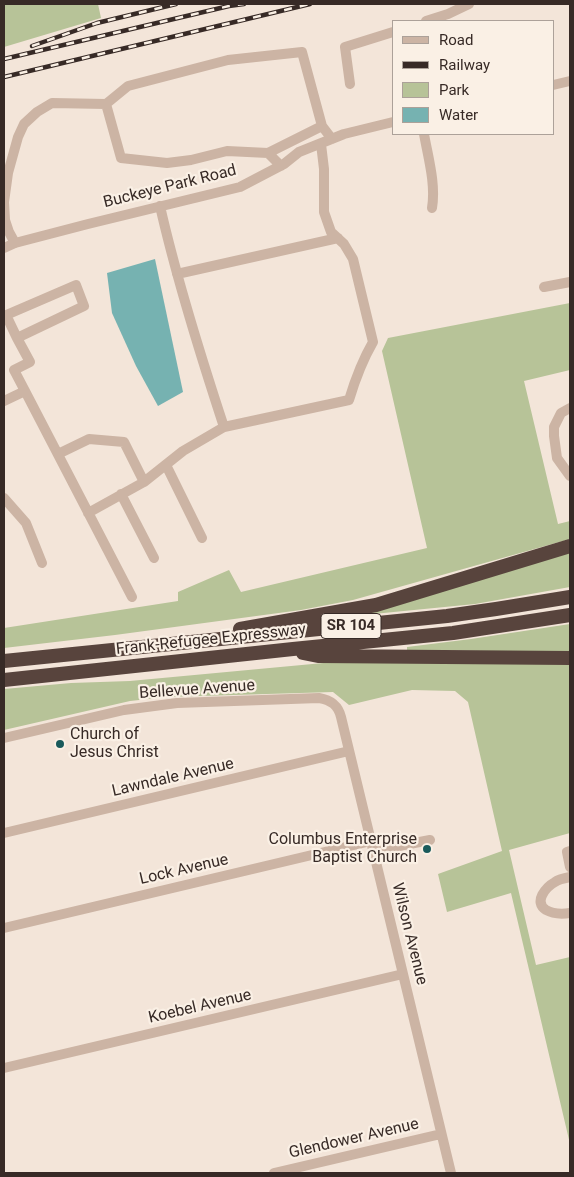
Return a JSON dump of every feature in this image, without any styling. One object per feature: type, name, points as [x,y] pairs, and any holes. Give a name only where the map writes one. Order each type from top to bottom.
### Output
[{"type":"highway","points":[[206,640],[240,629],[376,605],[570,546]]},
{"type":"highway","name":"Frank-Refugee Expressway","points":[[4,661],[447,616],[570,597]]},
{"type":"highway","name":"Frank-Refugee Expressway","points":[[4,680],[452,633],[570,614]]},
{"type":"highway","points":[[285,650],[318,656],[570,658]]},
{"type":"street","points":[[429,20],[469,4]]},
{"type":"street","points":[[350,84],[345,47],[392,32]]},
{"type":"street","points":[[15,243],[5,220],[4,202],[8,173],[18,137],[24,124],[37,112],[52,103],[106,104],[128,86],[228,60],[302,52],[322,126],[332,139]]},
{"type":"street","points":[[554,85],[570,81]]},
{"type":"street","points":[[106,104],[121,158],[167,163],[191,160],[227,151],[268,153],[322,126]]},
{"type":"street","name":"Buckeye Park Road","points":[[4,248],[15,243],[88,224],[240,187],[281,166],[299,152],[344,134],[392,122]]},
{"type":"street","points":[[424,135],[433,183],[432,208]]},
{"type":"street","points":[[88,512],[144,482],[183,451],[224,427],[349,400],[363,361],[373,342],[353,259],[344,244],[331,232],[324,212],[324,169],[321,144]]},
{"type":"street","points":[[268,153],[281,166]]},
{"type":"street","points":[[160,206],[175,270],[224,427]]},
{"type":"street","points":[[175,270],[338,238]]},
{"type":"street","points":[[544,287],[570,282]]},
{"type":"street","points":[[17,338],[84,306],[76,286],[5,315],[17,338],[30,362],[14,370],[132,597]]},
{"type":"street","points":[[4,401],[25,391]]},
{"type":"street","points":[[570,408],[561,413],[554,427],[557,458],[570,476]]},
{"type":"street","points":[[58,454],[89,439],[124,442],[144,482]]},
{"type":"street","points":[[166,465],[202,538]]},
{"type":"street","points":[[122,494],[154,558]]},
{"type":"street","points":[[4,498],[26,523],[42,563]]},
{"type":"street","name":"Bellevue Avenue","points":[[4,738],[124,710],[178,703],[319,698],[327,699],[334,704]]},
{"type":"street","name":"Wilson Avenue","points":[[334,704],[339,710],[451,1173]]},
{"type":"street","name":"Lawndale Avenue","points":[[4,833],[349,751]]},
{"type":"street","name":"Lock Avenue","points":[[4,928],[372,846],[430,840]]},
{"type":"street","points":[[570,851],[567,852],[570,867]]},
{"type":"street","points":[[570,877],[556,881],[544,891],[540,898],[540,904],[546,910],[556,913],[570,913]]},
{"type":"street","name":"Koebel Avenue","points":[[4,1068],[403,974]]},
{"type":"street","name":"Glendower Avenue","points":[[274,1173],[442,1134]]},
{"type":"green space","points":[[4,4],[98,4],[101,18],[4,47]]},
{"type":"green space","points":[[570,303],[570,370],[524,381],[558,524],[570,521],[570,539],[353,600],[301,610],[4,648],[4,628],[178,601],[178,592],[229,570],[241,592],[427,548],[382,351],[388,338]]},
{"type":"green space","points":[[570,551],[570,587],[475,604],[343,617]]},
{"type":"green space","points":[[570,624],[570,652],[407,650],[407,647]]},
{"type":"green space","points":[[334,662],[570,664],[570,833],[509,850],[536,965],[570,957],[570,1144],[511,893],[447,912],[438,874],[502,851],[468,702],[455,691],[412,690],[349,705],[333,692],[167,697],[130,701],[4,730],[4,689],[71,683],[130,681]]},
{"type":"water","points":[[155,259],[183,392],[158,406],[136,366],[112,313],[107,273]]},
{"type":"railway","points":[[32,46],[97,23],[176,4]]},
{"type":"railway","points":[[4,59],[244,4]]},
{"type":"railway","points":[[4,77],[310,4]]},
{"type":"place","name":"Church of Jesus Christ","points":[[60,744]]},
{"type":"place","name":"Columbus Enterprise Baptist Church","points":[[427,849]]}]
